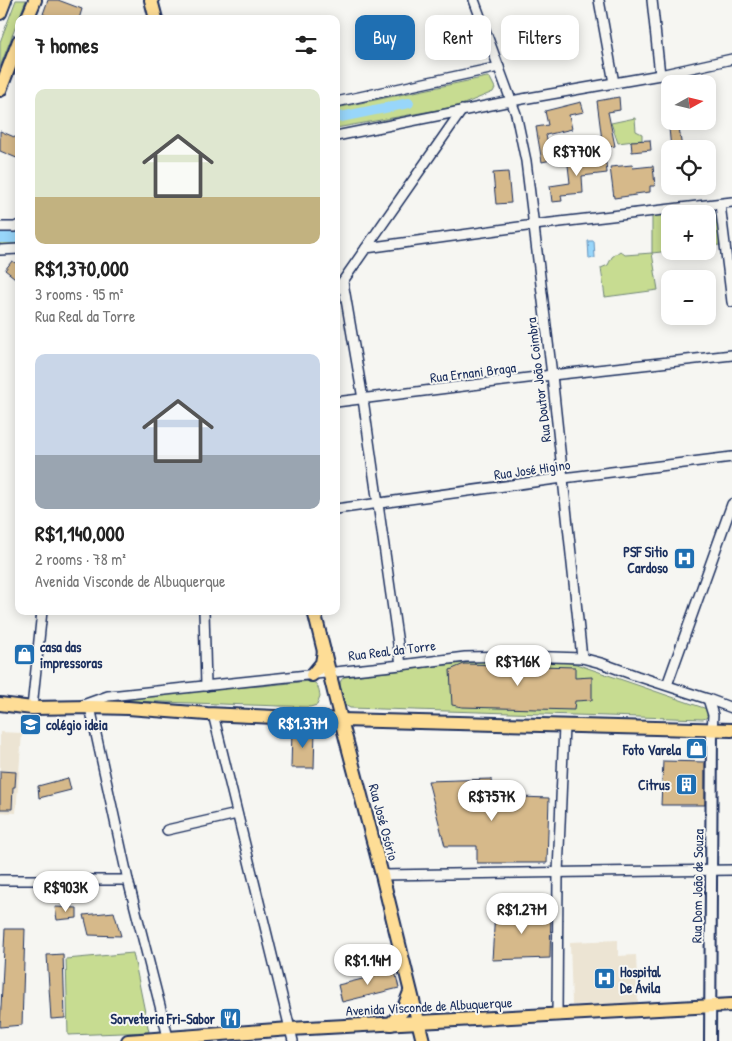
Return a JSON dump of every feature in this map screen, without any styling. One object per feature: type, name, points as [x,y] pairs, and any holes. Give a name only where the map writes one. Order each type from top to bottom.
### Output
[{"type":"main road","points":[[0,13],[5,0]]},
{"type":"main road","points":[[28,15],[34,0]]},
{"type":"main road","points":[[151,0],[155,15]]},
{"type":"main road","points":[[0,90],[15,51]]},
{"type":"main road","name":"Rua José Osório","points":[[315,615],[423,1041]]},
{"type":"main road","points":[[312,675],[322,663],[324,648]]},
{"type":"main road","name":"Rua Real da Torre","points":[[0,704],[32,708],[128,708],[341,720],[732,730]]},
{"type":"main road","points":[[0,708],[32,708]]},
{"type":"main road","points":[[391,1024],[403,1010],[410,991]]},
{"type":"main road","name":"Avenida Visconde de Albuquerque","points":[[128,1041],[291,1035],[418,1022],[732,1005]]},
{"type":"street","name":"Rua Doutor João Coimbra","points":[[474,0],[511,101],[526,161],[552,376],[582,658]]},
{"type":"street","points":[[599,0],[614,83]]},
{"type":"street","points":[[652,0],[660,75]]},
{"type":"street","points":[[340,135],[462,110],[660,75],[732,59]]},
{"type":"street","points":[[340,101],[499,67]]},
{"type":"street","points":[[340,286],[462,110]]},
{"type":"street","points":[[366,248],[534,225],[732,202]]},
{"type":"street","points":[[720,204],[732,302]]},
{"type":"street","points":[[0,227],[15,227]]},
{"type":"street","points":[[0,250],[15,249]]},
{"type":"street","points":[[343,282],[363,399],[402,665]]},
{"type":"street","name":"Rua Ernani Braga","points":[[340,402],[732,355]]},
{"type":"street","name":"Rua José Higino","points":[[340,509],[732,457]]},
{"type":"street","points":[[667,685],[732,504]]},
{"type":"street","points":[[32,708],[42,615]]},
{"type":"street","points":[[204,615],[206,686]]},
{"type":"street","name":"Rua Real da Torre","points":[[76,707],[108,696],[402,665],[465,656],[521,656],[582,658],[732,708]]},
{"type":"street","points":[[708,699],[713,715],[712,730]]},
{"type":"street","points":[[90,707],[128,880],[169,1040]]},
{"type":"street","points":[[213,714],[291,1035]]},
{"type":"street","points":[[556,1014],[558,873],[564,726]]},
{"type":"street","name":"Rua Dom João de Souza","points":[[710,1041],[712,730]]},
{"type":"street","points":[[167,830],[237,814]]},
{"type":"street","points":[[382,875],[732,870]]},
{"type":"street","points":[[0,880],[128,880]]},
{"type":"shaded area","points":[[0,732],[22,733],[16,813],[0,812]]},
{"type":"shaded area","name":"Hospital De Ávila","points":[[618,940],[618,956],[636,955],[638,1003],[572,1005],[570,942]]},
{"type":"green space","points":[[16,0],[26,0],[20,15],[15,15],[15,28],[0,67],[0,42]]},
{"type":"green space","points":[[487,77],[490,78],[495,88],[493,92],[459,106],[340,127],[340,107]]},
{"type":"green space","points":[[635,118],[636,131],[642,134],[642,140],[618,143],[611,123]]},
{"type":"green space","points":[[716,209],[717,209],[720,245],[716,245]]},
{"type":"green space","points":[[661,213],[661,252],[652,253],[652,214]]},
{"type":"green space","points":[[15,233],[15,244],[0,245],[0,235]]},
{"type":"green space","points":[[620,251],[625,255],[652,253],[658,290],[605,297],[601,268],[608,265],[612,257]]},
{"type":"green space","points":[[490,660],[576,664],[707,709],[709,714],[703,719],[350,708],[345,705],[340,690],[340,683],[344,677]]},
{"type":"green space","points":[[310,681],[319,689],[320,697],[317,705],[310,707],[103,700],[209,689]]},
{"type":"green space","points":[[133,953],[149,1032],[68,1035],[66,959]]},
{"type":"water","points":[[588,241],[594,241],[595,258],[589,259]]},
{"type":"building","points":[[48,0],[58,0],[82,9],[80,15],[43,14]]},
{"type":"building","points":[[619,97],[620,110],[608,112],[615,146],[603,148],[597,101]]},
{"type":"building","points":[[581,102],[584,112],[569,115],[572,129],[546,135],[551,160],[542,162],[536,127],[548,125],[545,111]]},
{"type":"building","points":[[669,130],[679,130],[681,140],[670,140]]},
{"type":"building","points":[[0,131],[15,137],[15,157],[0,151]]},
{"type":"building","points":[[589,136],[591,146],[574,148],[572,140]]},
{"type":"building","points":[[650,140],[651,150],[632,152],[631,141]]},
{"type":"building","points":[[580,155],[580,163],[601,160],[601,163],[606,163],[607,173],[582,176],[583,193],[561,195],[562,201],[552,202],[550,186],[570,183],[567,156]]},
{"type":"building","points":[[632,165],[633,168],[653,166],[655,186],[650,186],[650,192],[614,198],[610,167]]},
{"type":"building","points":[[508,172],[511,203],[496,204],[493,173]]},
{"type":"building","points":[[12,261],[15,263],[15,278],[5,270]]},
{"type":"building","points":[[464,664],[575,667],[575,678],[592,677],[592,700],[575,701],[574,710],[462,707],[452,705],[450,670]]},
{"type":"building","points":[[292,729],[315,730],[314,768],[291,768]]},
{"type":"building","name":"Citrus","points":[[663,761],[705,762],[705,805],[661,805]]},
{"type":"building","points":[[0,771],[16,772],[12,809],[0,809]]},
{"type":"building","points":[[68,778],[71,790],[39,798],[38,786]]},
{"type":"building","points":[[491,779],[492,796],[549,798],[547,863],[477,863],[477,846],[445,846],[428,781]]},
{"type":"building","points":[[55,907],[77,908],[77,918],[57,920]]},
{"type":"building","points":[[551,911],[550,958],[492,960],[495,912]]},
{"type":"building","points":[[114,912],[121,936],[89,935],[84,915]]},
{"type":"building","points":[[5,929],[25,929],[22,1025],[0,1027]]},
{"type":"building","points":[[63,954],[65,1018],[51,1019],[47,955]]},
{"type":"building","points":[[395,971],[399,988],[342,1002],[338,985]]},
{"type":"waterway","points":[[340,117],[409,103]]},
{"type":"waterway","points":[[0,238],[15,238]]},
{"type":"place","name":"PSF Sitio Cardoso","points":[[684,559]]},
{"type":"place","name":"casa das impressoras","points":[[24,654]]},
{"type":"place","name":"colégio ideia","points":[[30,724]]},
{"type":"place","name":"Foto Varela","points":[[697,749]]},
{"type":"place","name":"Citrus","points":[[686,784]]},
{"type":"place","name":"Hospital De Ávila","points":[[604,979]]},
{"type":"place","name":"Sorveteria Fri-Sabor","points":[[231,1018]]}]
